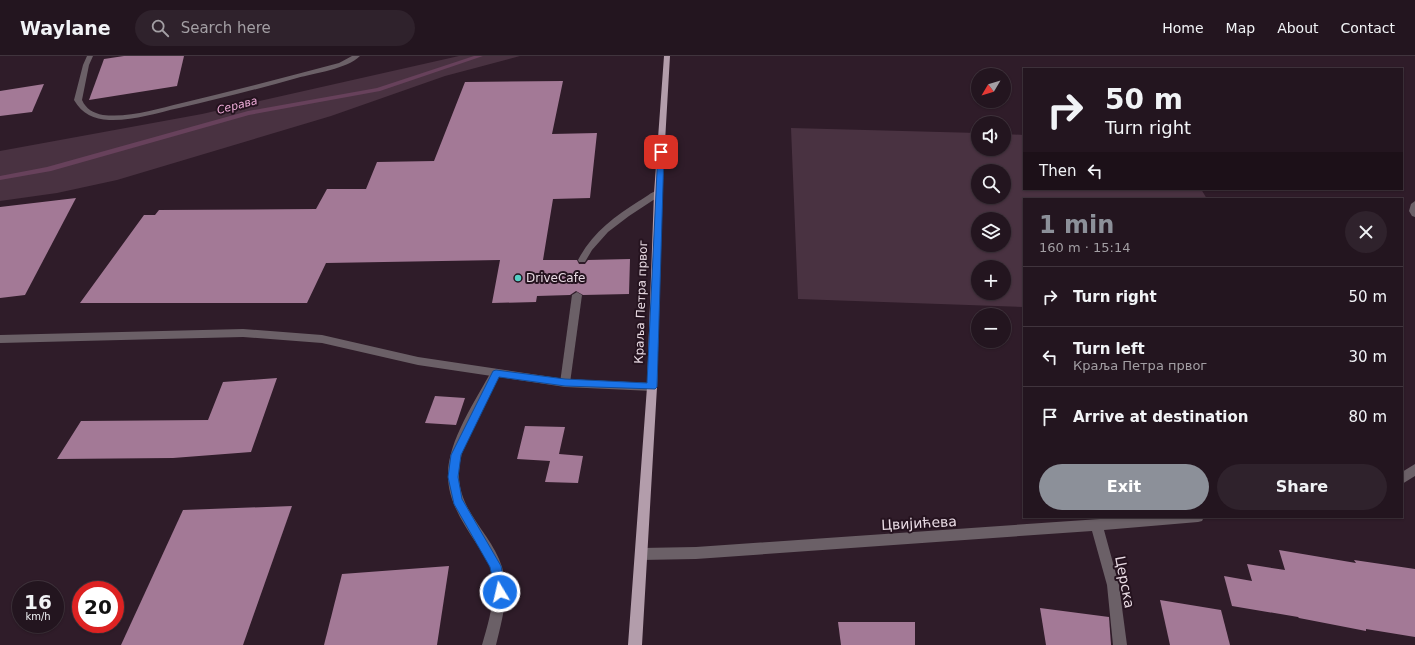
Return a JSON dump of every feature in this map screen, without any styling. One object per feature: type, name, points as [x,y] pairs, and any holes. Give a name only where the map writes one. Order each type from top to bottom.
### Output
[{"type":"main road","name":"Краља Петра првог","points":[[635,645],[652,387],[658,193],[667,56]]},
{"type":"street","points":[[90,56],[86,65],[78,100],[80,105],[89,113],[98,116],[120,117],[133,116],[248,90],[341,64],[357,56]]},
{"type":"street","points":[[582,260],[587,248],[599,235],[658,193]]},
{"type":"street","points":[[1415,204],[1413,211],[1415,214]]},
{"type":"street","points":[[565,383],[577,295]]},
{"type":"street","points":[[0,340],[243,333],[322,339],[418,361],[565,383],[652,387]]},
{"type":"street","points":[[489,645],[499,603],[499,580],[496,566],[489,552],[457,500],[453,477],[453,466],[460,444],[496,373]]},
{"type":"street","points":[[1403,478],[1415,469]]},
{"type":"street","name":"Цвијићева","points":[[641,554],[696,553],[1185,518]]},
{"type":"street","name":"Церска","points":[[1097,525],[1112,585],[1120,645]]},
{"type":"shaded area","points":[[459,56],[520,56],[445,76],[331,116],[117,180],[57,193],[0,201],[0,151],[202,114]]},
{"type":"shaded area","points":[[791,128],[971,133],[971,156],[1011,156],[1011,134],[1023,135],[1023,190],[1202,190],[1206,198],[1023,198],[1023,307],[798,299]]},
{"type":"building","points":[[124,56],[184,56],[177,86],[89,100],[104,59]]},
{"type":"building","points":[[563,81],[552,134],[597,133],[590,198],[553,199],[543,260],[577,260],[579,264],[585,264],[588,260],[630,259],[629,294],[583,295],[576,291],[570,295],[537,296],[536,302],[492,303],[500,260],[326,263],[307,303],[80,303],[144,215],[155,215],[159,210],[316,209],[327,189],[366,189],[377,162],[434,161],[465,82]]},
{"type":"building","points":[[44,84],[32,112],[0,116],[0,91]]},
{"type":"building","points":[[76,198],[25,295],[0,298],[0,207]]},
{"type":"building","points":[[277,378],[251,452],[173,458],[57,459],[81,421],[208,420],[223,382]]},
{"type":"building","points":[[435,396],[465,398],[456,425],[425,423]]},
{"type":"building","points":[[525,426],[565,427],[559,454],[583,456],[578,483],[545,482],[550,461],[517,459]]},
{"type":"building","points":[[292,506],[243,645],[121,645],[183,510]]},
{"type":"building","points":[[1279,550],[1356,563],[1354,560],[1415,569],[1415,637],[1366,629],[1366,631],[1298,617],[1232,606],[1224,576],[1252,581],[1247,564],[1285,570]]},
{"type":"building","points":[[449,566],[437,645],[324,645],[342,574]]},
{"type":"building","points":[[1160,600],[1221,610],[1230,645],[1170,645]]},
{"type":"building","points":[[1040,608],[1109,617],[1111,645],[1046,645]]},
{"type":"building","points":[[838,622],[915,622],[915,645],[841,645]]},
{"type":"waterway","name":"Серава","points":[[0,178],[48,169],[248,113],[378,90],[480,56]]},
{"type":"place","name":"DriveCafe","points":[[518,278]]},
{"type":"route","points":[[500,592],[496,566],[457,500],[454,489],[453,466],[460,444],[496,373],[565,383],[652,387],[658,193],[661,152]]}]
